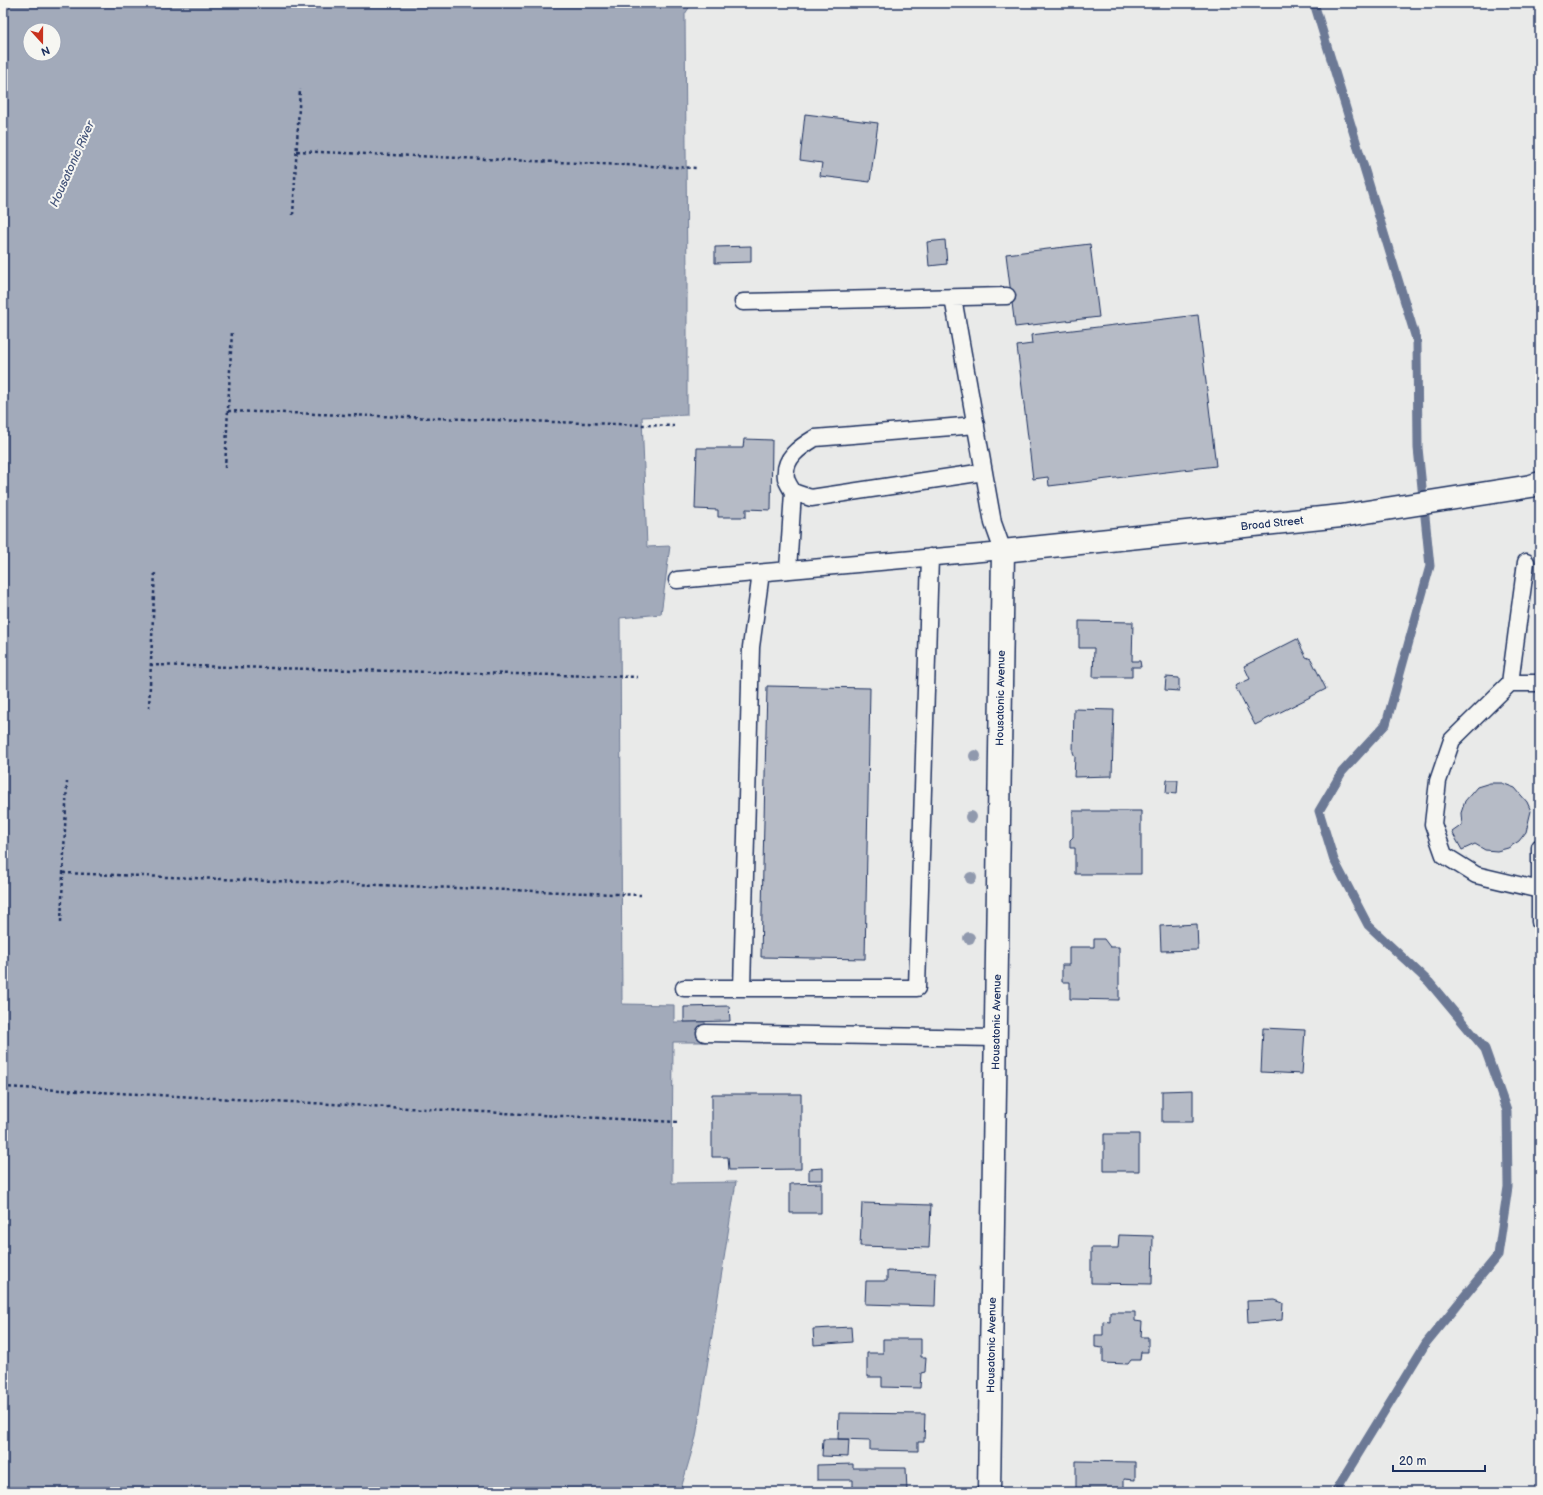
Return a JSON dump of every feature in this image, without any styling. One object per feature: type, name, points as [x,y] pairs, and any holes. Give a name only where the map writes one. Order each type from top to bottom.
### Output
[{"type":"street","name":"Broad Street","points":[[1003,551],[1341,516],[1535,484]]},
{"type":"street","name":"Housatonic Avenue","points":[[989,1492],[1003,551]]},
{"type":"lane","points":[[744,302],[1007,296]]},
{"type":"lane","points":[[677,580],[1003,551],[993,523],[953,298]]},
{"type":"lane","points":[[788,570],[793,492],[786,478],[788,460],[801,446],[816,438],[976,425]]},
{"type":"lane","points":[[793,492],[811,498],[984,472]]},
{"type":"lane","points":[[684,988],[916,988],[930,557]]},
{"type":"lane","points":[[1526,562],[1510,683],[1452,740],[1438,781],[1434,824],[1444,855],[1450,859],[1476,875],[1540,890]]},
{"type":"lane","points":[[742,988],[751,647],[761,573]]},
{"type":"lane","points":[[1510,683],[1540,683]]},
{"type":"lane","points":[[1540,847],[1540,922]]},
{"type":"lane","points":[[706,1033],[995,1038]]},
{"type":"path","points":[[293,215],[300,89]]},
{"type":"path","points":[[297,151],[696,168]]},
{"type":"path","points":[[226,468],[232,331]]},
{"type":"path","points":[[228,411],[674,426]]},
{"type":"path","points":[[149,708],[155,572]]},
{"type":"path","points":[[150,664],[638,677]]},
{"type":"path","points":[[61,922],[67,782]]},
{"type":"path","points":[[63,873],[641,895]]},
{"type":"path","points":[[3,1087],[677,1122]]},
{"type":"water","name":"Housatonic River","points":[[3,3],[692,3],[685,14],[687,415],[642,417],[647,547],[670,546],[661,614],[620,618],[622,1004],[674,1005],[674,1022],[705,1022],[706,1042],[673,1042],[672,1183],[736,1182],[696,1437],[680,1492],[3,1492]]},
{"type":"building","points":[[805,114],[878,123],[870,182],[820,176],[822,163],[800,160]]},
{"type":"building","points":[[945,240],[947,264],[929,266],[927,242]]},
{"type":"building","points":[[1090,244],[1099,317],[1015,327],[1006,254]]},
{"type":"building","points":[[751,246],[751,262],[715,263],[715,247]]},
{"type":"building","points":[[1198,315],[1216,466],[1049,486],[1048,477],[1033,479],[1017,346],[1032,344],[1031,335]]},
{"type":"building","points":[[744,439],[772,440],[771,510],[746,509],[746,517],[718,517],[718,510],[695,509],[697,448],[743,448]]},
{"type":"building","points":[[1079,621],[1133,622],[1132,661],[1140,661],[1141,667],[1132,667],[1132,677],[1093,677],[1094,648],[1079,648]]},
{"type":"building","points":[[1297,639],[1306,657],[1311,659],[1326,689],[1255,725],[1235,686],[1250,679],[1244,666]]},
{"type":"building","points":[[1166,677],[1179,678],[1179,691],[1165,690]]},
{"type":"building","points":[[767,686],[870,688],[865,959],[761,957]]},
{"type":"building","points":[[1074,709],[1114,710],[1112,776],[1074,777]]},
{"type":"building","points":[[1167,780],[1178,780],[1177,794],[1166,793]]},
{"type":"building","points":[[1490,783],[1502,783],[1515,788],[1527,802],[1531,811],[1526,832],[1519,841],[1508,848],[1497,851],[1485,850],[1475,844],[1462,850],[1452,832],[1462,825],[1461,813],[1465,801],[1477,787]]},
{"type":"building","points":[[1073,811],[1141,811],[1141,874],[1075,874],[1075,848],[1070,848],[1070,840],[1073,837]]},
{"type":"building","points":[[1197,924],[1198,950],[1161,951],[1160,926]]},
{"type":"building","points":[[1094,939],[1104,939],[1110,947],[1119,947],[1119,1000],[1070,999],[1070,982],[1062,982],[1062,965],[1069,965],[1069,947],[1094,947]]},
{"type":"building","points":[[1540,996],[1540,1020],[1536,997]]},
{"type":"building","points":[[729,1006],[730,1021],[684,1022],[684,1007]]},
{"type":"building","points":[[1263,1028],[1305,1030],[1302,1074],[1261,1072]]},
{"type":"building","points":[[1193,1090],[1193,1122],[1162,1122],[1162,1091]]},
{"type":"building","points":[[712,1094],[801,1094],[801,1169],[729,1170],[728,1157],[712,1157]]},
{"type":"building","points":[[1104,1134],[1139,1134],[1139,1171],[1104,1171]]},
{"type":"building","points":[[823,1168],[823,1180],[809,1180],[809,1169]]},
{"type":"building","points":[[821,1183],[821,1213],[790,1213],[790,1184]]},
{"type":"building","points":[[862,1203],[931,1205],[929,1248],[860,1246]]},
{"type":"building","points":[[1119,1235],[1153,1236],[1152,1284],[1091,1283],[1091,1248],[1118,1248]]},
{"type":"building","points":[[887,1271],[936,1273],[935,1306],[865,1304],[866,1281],[887,1281]]},
{"type":"building","points":[[1275,1300],[1283,1303],[1282,1320],[1248,1323],[1247,1301]]},
{"type":"building","points":[[1110,1312],[1135,1312],[1135,1321],[1142,1322],[1141,1337],[1148,1337],[1148,1352],[1141,1352],[1140,1360],[1131,1360],[1128,1364],[1103,1363],[1103,1348],[1095,1347],[1095,1335],[1103,1335],[1103,1321],[1110,1322]]},
{"type":"building","points":[[851,1327],[852,1342],[814,1345],[813,1329]]},
{"type":"building","points":[[883,1339],[921,1339],[921,1357],[926,1357],[925,1372],[921,1373],[920,1388],[882,1387],[882,1377],[867,1377],[867,1353],[883,1353]]},
{"type":"building","points":[[839,1413],[925,1414],[924,1442],[918,1442],[918,1451],[870,1450],[870,1440],[838,1439]]},
{"type":"building","points":[[823,1439],[849,1439],[848,1457],[822,1456]]},
{"type":"building","points":[[1076,1461],[1135,1462],[1135,1480],[1124,1479],[1124,1491],[1145,1492],[1076,1492]]},
{"type":"building","points":[[853,1464],[853,1468],[906,1468],[907,1492],[853,1492],[853,1480],[817,1480],[817,1465]]},
{"type":"waterway","points":[[1314,3],[1417,342],[1418,448],[1430,566],[1386,724],[1342,772],[1319,811],[1334,860],[1368,925],[1429,982],[1485,1049],[1507,1111],[1508,1187],[1498,1255],[1426,1343],[1335,1492]]}]
